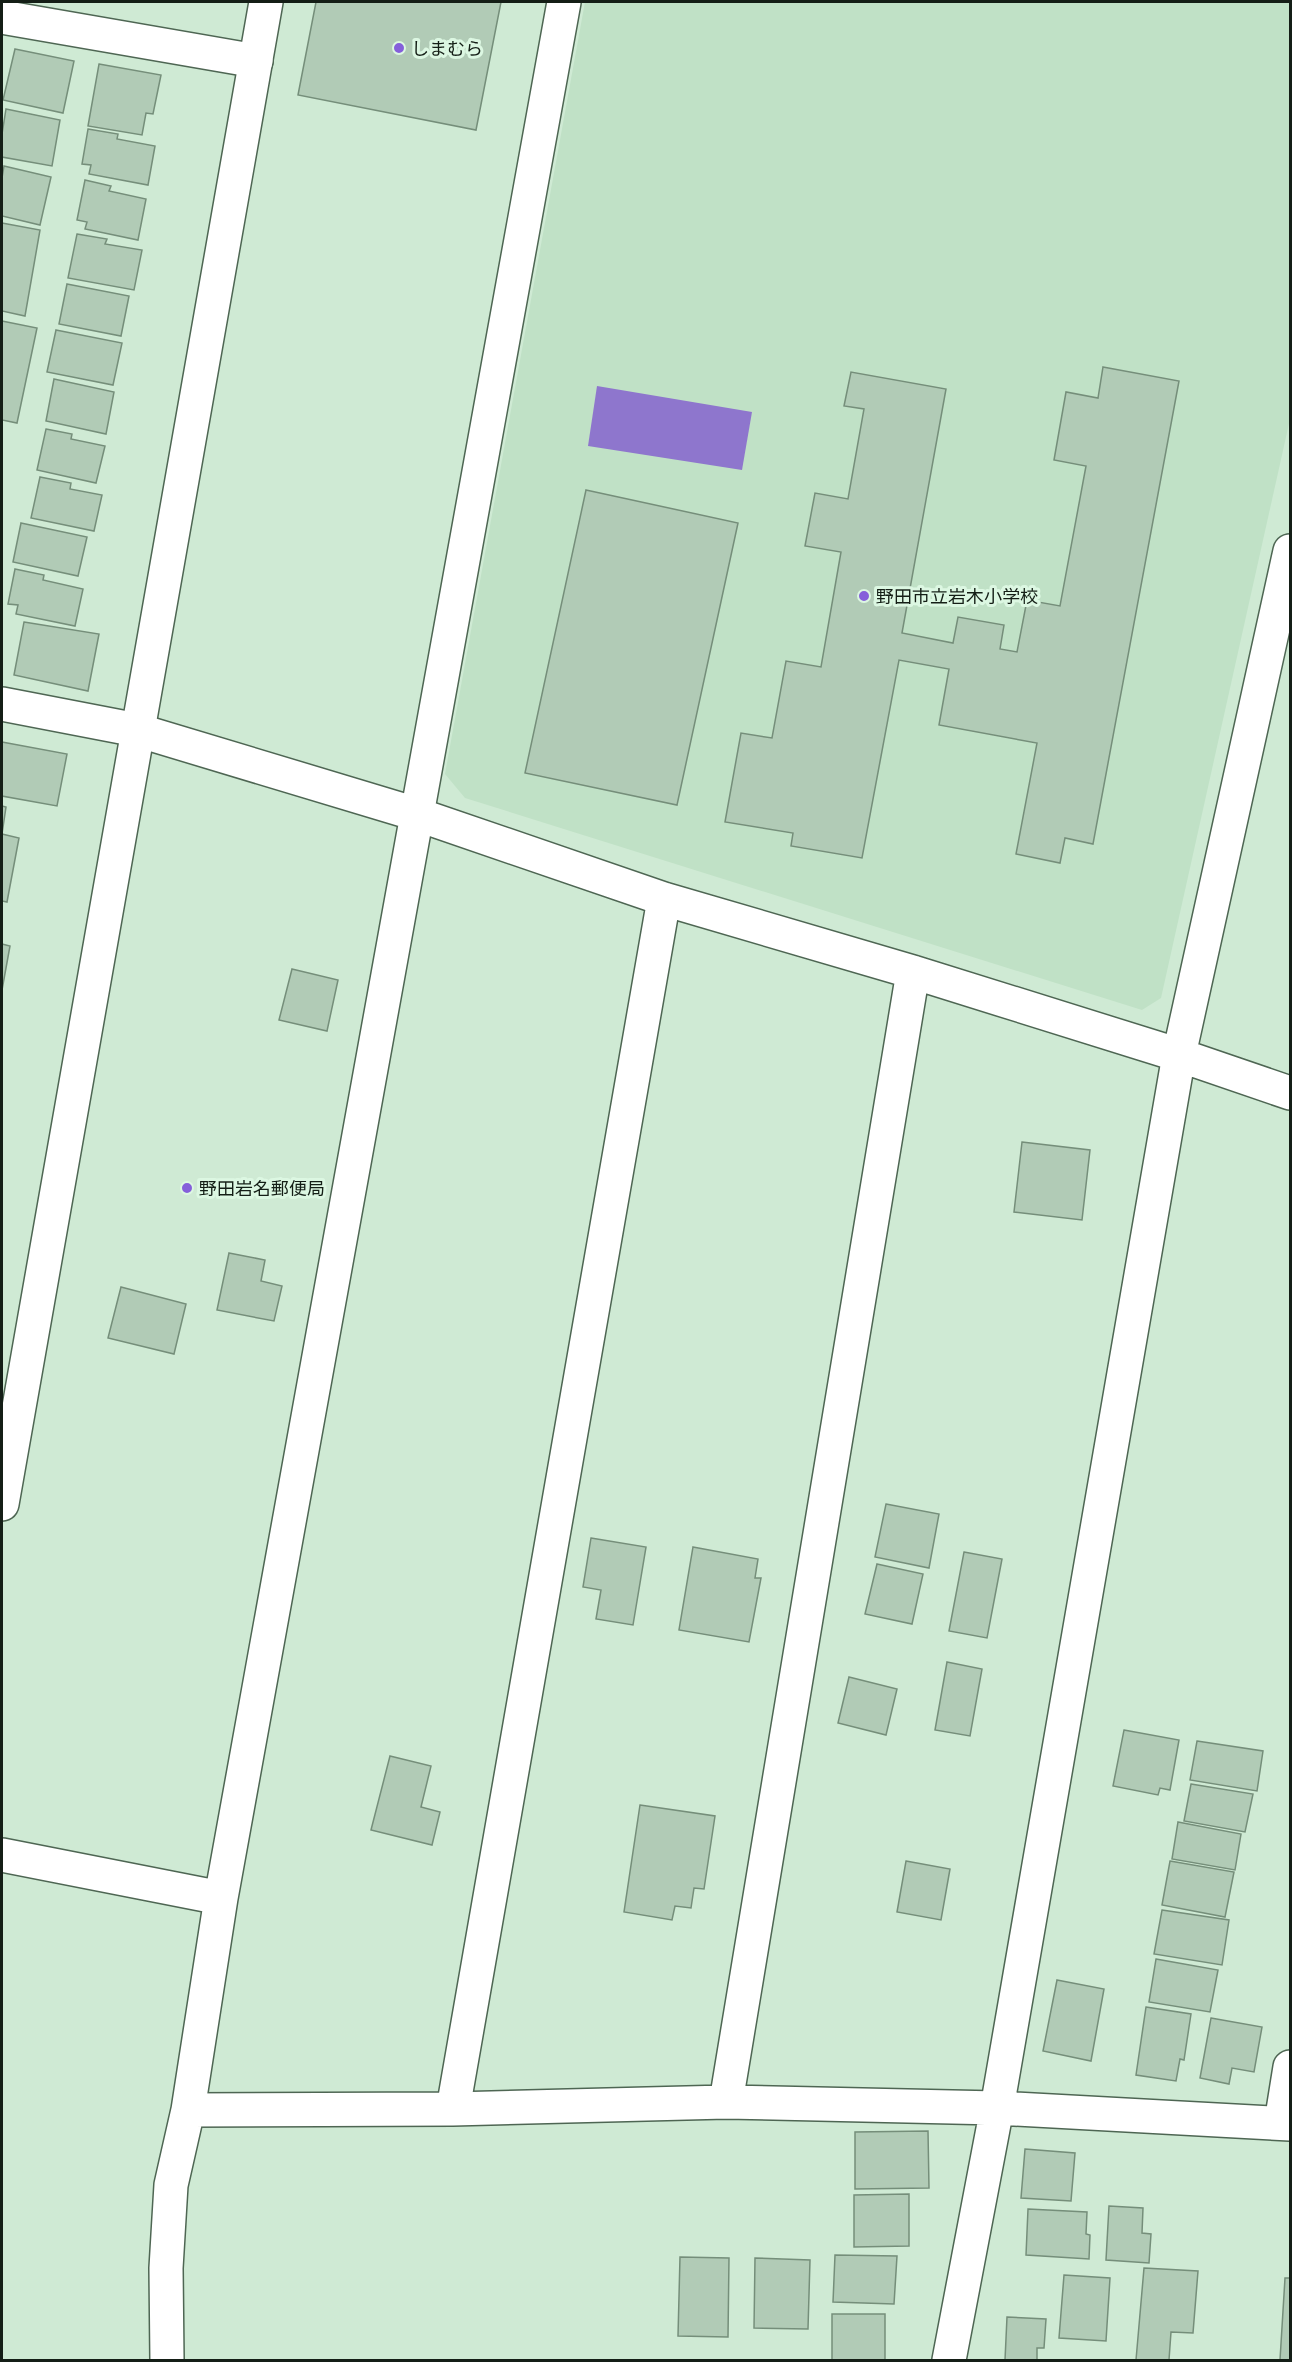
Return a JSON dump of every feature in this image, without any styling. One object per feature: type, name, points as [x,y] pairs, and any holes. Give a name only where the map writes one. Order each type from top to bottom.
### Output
[{"type":"street","points":[[2,1504],[266,2]]},
{"type":"street","points":[[167,2361],[166,2268],[171,2184],[188,2110],[221,1899],[564,2]]},
{"type":"street","points":[[2,17],[255,61]]},
{"type":"street","points":[[949,2361],[997,2108],[1179,1055],[1290,551]]},
{"type":"street","points":[[2,704],[137,730],[416,814],[664,899],[913,972],[1179,1055],[1290,1093]]},
{"type":"street","points":[[453,2109],[664,899]]},
{"type":"street","points":[[726,2102],[913,972]]},
{"type":"street","points":[[2,1855],[221,1899]]},
{"type":"street","points":[[188,2110],[453,2109],[726,2102],[997,2108],[1286,2124],[1290,2067]]},
{"type":"shaded area","name":"野田市立岩木小学校","points":[[585,2],[1290,2],[1290,419],[1161,998],[1142,1010],[465,798],[445,774]]},
{"type":"shaded area","points":[[597,386],[752,412],[742,470],[588,446]]},
{"type":"building","name":"しまむら","points":[[316,2],[501,2],[476,130],[298,95]]},
{"type":"building","points":[[15,49],[74,61],[63,113],[3,100]]},
{"type":"building","points":[[99,64],[161,75],[153,114],[146,113],[142,135],[88,126]]},
{"type":"building","points":[[6,109],[60,120],[52,166],[2,157],[2,134]]},
{"type":"building","points":[[88,129],[118,134],[117,139],[155,146],[148,185],[89,174],[91,165],[82,164]]},
{"type":"building","points":[[4,166],[51,177],[40,225],[2,216]]},
{"type":"building","points":[[85,180],[111,186],[109,191],[146,199],[138,240],[85,229],[87,222],[77,220]]},
{"type":"building","points":[[2,223],[40,230],[25,316],[2,311]]},
{"type":"building","points":[[77,234],[107,239],[105,244],[142,250],[134,290],[68,278]]},
{"type":"building","points":[[67,284],[129,296],[121,336],[59,324]]},
{"type":"building","points":[[2,321],[37,328],[17,423],[2,420]]},
{"type":"building","points":[[56,330],[122,343],[113,385],[47,372]]},
{"type":"building","points":[[1103,367],[1179,381],[1093,844],[1065,838],[1060,863],[1016,854],[1037,743],[939,725],[949,669],[899,660],[862,858],[791,846],[793,833],[725,822],[741,733],[772,738],[786,661],[821,667],[841,552],[805,546],[815,493],[848,499],[864,409],[844,406],[851,372],[946,389],[902,633],[953,643],[958,617],[1004,625],[1000,649],[1017,652],[1027,600],[1060,606],[1086,466],[1054,460],[1066,392],[1098,398]]},
{"type":"building","points":[[54,379],[114,392],[106,434],[46,421]]},
{"type":"building","points":[[46,429],[72,434],[71,439],[105,446],[96,483],[37,470]]},
{"type":"building","points":[[40,477],[71,483],[70,489],[102,495],[94,531],[31,518]]},
{"type":"building","points":[[586,490],[738,523],[677,805],[525,773]]},
{"type":"building","points":[[21,523],[87,537],[78,576],[13,562]]},
{"type":"building","points":[[15,569],[44,575],[43,580],[83,589],[75,626],[16,614],[18,605],[8,604]]},
{"type":"building","points":[[24,622],[99,634],[88,691],[14,675]]},
{"type":"building","points":[[2,742],[67,754],[57,806],[2,796]]},
{"type":"building","points":[[2,806],[6,807],[2,834]]},
{"type":"building","points":[[2,834],[19,838],[7,902],[2,901]]},
{"type":"building","points":[[2,944],[10,946],[2,990]]},
{"type":"building","points":[[292,969],[338,980],[327,1031],[279,1020]]},
{"type":"building","points":[[1022,1142],[1090,1150],[1082,1220],[1014,1212]]},
{"type":"building","points":[[229,1253],[265,1260],[261,1281],[282,1286],[274,1321],[217,1310]]},
{"type":"building","points":[[121,1287],[186,1304],[174,1354],[108,1338]]},
{"type":"building","points":[[886,1504],[939,1514],[929,1568],[875,1557]]},
{"type":"building","points":[[591,1538],[646,1547],[633,1625],[596,1619],[601,1590],[583,1587]]},
{"type":"building","points":[[693,1547],[758,1559],[755,1578],[761,1578],[749,1642],[679,1630]]},
{"type":"building","points":[[964,1552],[1002,1559],[987,1638],[949,1631]]},
{"type":"building","points":[[877,1564],[923,1574],[912,1624],[865,1614]]},
{"type":"building","points":[[947,1662],[982,1669],[970,1736],[935,1730]]},
{"type":"building","points":[[849,1677],[897,1689],[886,1735],[838,1723]]},
{"type":"building","points":[[1124,1730],[1179,1740],[1170,1790],[1160,1788],[1158,1795],[1113,1786]]},
{"type":"building","points":[[1197,1741],[1263,1751],[1257,1791],[1190,1780]]},
{"type":"building","points":[[390,1756],[431,1766],[421,1807],[440,1812],[432,1845],[371,1830]]},
{"type":"building","points":[[1191,1784],[1253,1794],[1245,1832],[1184,1821]]},
{"type":"building","points":[[640,1805],[715,1816],[704,1889],[694,1888],[691,1908],[675,1906],[672,1920],[624,1912]]},
{"type":"building","points":[[1178,1822],[1241,1834],[1235,1870],[1172,1859]]},
{"type":"building","points":[[906,1861],[950,1869],[941,1920],[897,1912]]},
{"type":"building","points":[[1170,1861],[1234,1872],[1225,1917],[1162,1905]]},
{"type":"building","points":[[1162,1910],[1229,1920],[1222,1965],[1154,1954]]},
{"type":"building","points":[[1156,1959],[1218,1970],[1210,2012],[1149,2002]]},
{"type":"building","points":[[1057,1980],[1104,1989],[1091,2061],[1043,2051]]},
{"type":"building","points":[[1146,2007],[1191,2014],[1184,2060],[1180,2059],[1176,2081],[1136,2075]]},
{"type":"building","points":[[1211,2018],[1262,2027],[1254,2072],[1232,2068],[1229,2084],[1200,2078]]},
{"type":"building","points":[[928,2131],[929,2188],[855,2189],[855,2132]]},
{"type":"building","points":[[1025,2149],[1075,2153],[1071,2201],[1021,2198]]},
{"type":"building","points":[[909,2194],[909,2246],[854,2247],[854,2195]]},
{"type":"building","points":[[1109,2206],[1143,2208],[1142,2233],[1151,2234],[1149,2263],[1106,2260]]},
{"type":"building","points":[[1028,2209],[1087,2212],[1086,2234],[1090,2235],[1089,2259],[1026,2255]]},
{"type":"building","points":[[835,2255],[897,2256],[894,2304],[833,2302]]},
{"type":"building","points":[[680,2257],[729,2258],[728,2337],[678,2336]]},
{"type":"building","points":[[755,2258],[810,2260],[808,2329],[754,2328]]},
{"type":"building","points":[[1144,2268],[1198,2271],[1193,2333],[1171,2332],[1169,2360],[1136,2360]]},
{"type":"building","points":[[1064,2275],[1110,2278],[1106,2341],[1059,2338]]},
{"type":"building","points":[[1285,2278],[1290,2278],[1290,2360],[1280,2360]]},
{"type":"building","points":[[832,2314],[885,2314],[885,2360],[832,2360]]},
{"type":"building","points":[[1007,2317],[1046,2319],[1044,2348],[1037,2348],[1037,2360],[1005,2360]]},
{"type":"place","name":"しまむら","points":[[399,48]]},
{"type":"place","name":"野田市立岩木小学校","points":[[864,596]]},
{"type":"place","name":"野田岩名郵便局","points":[[187,1188]]}]
